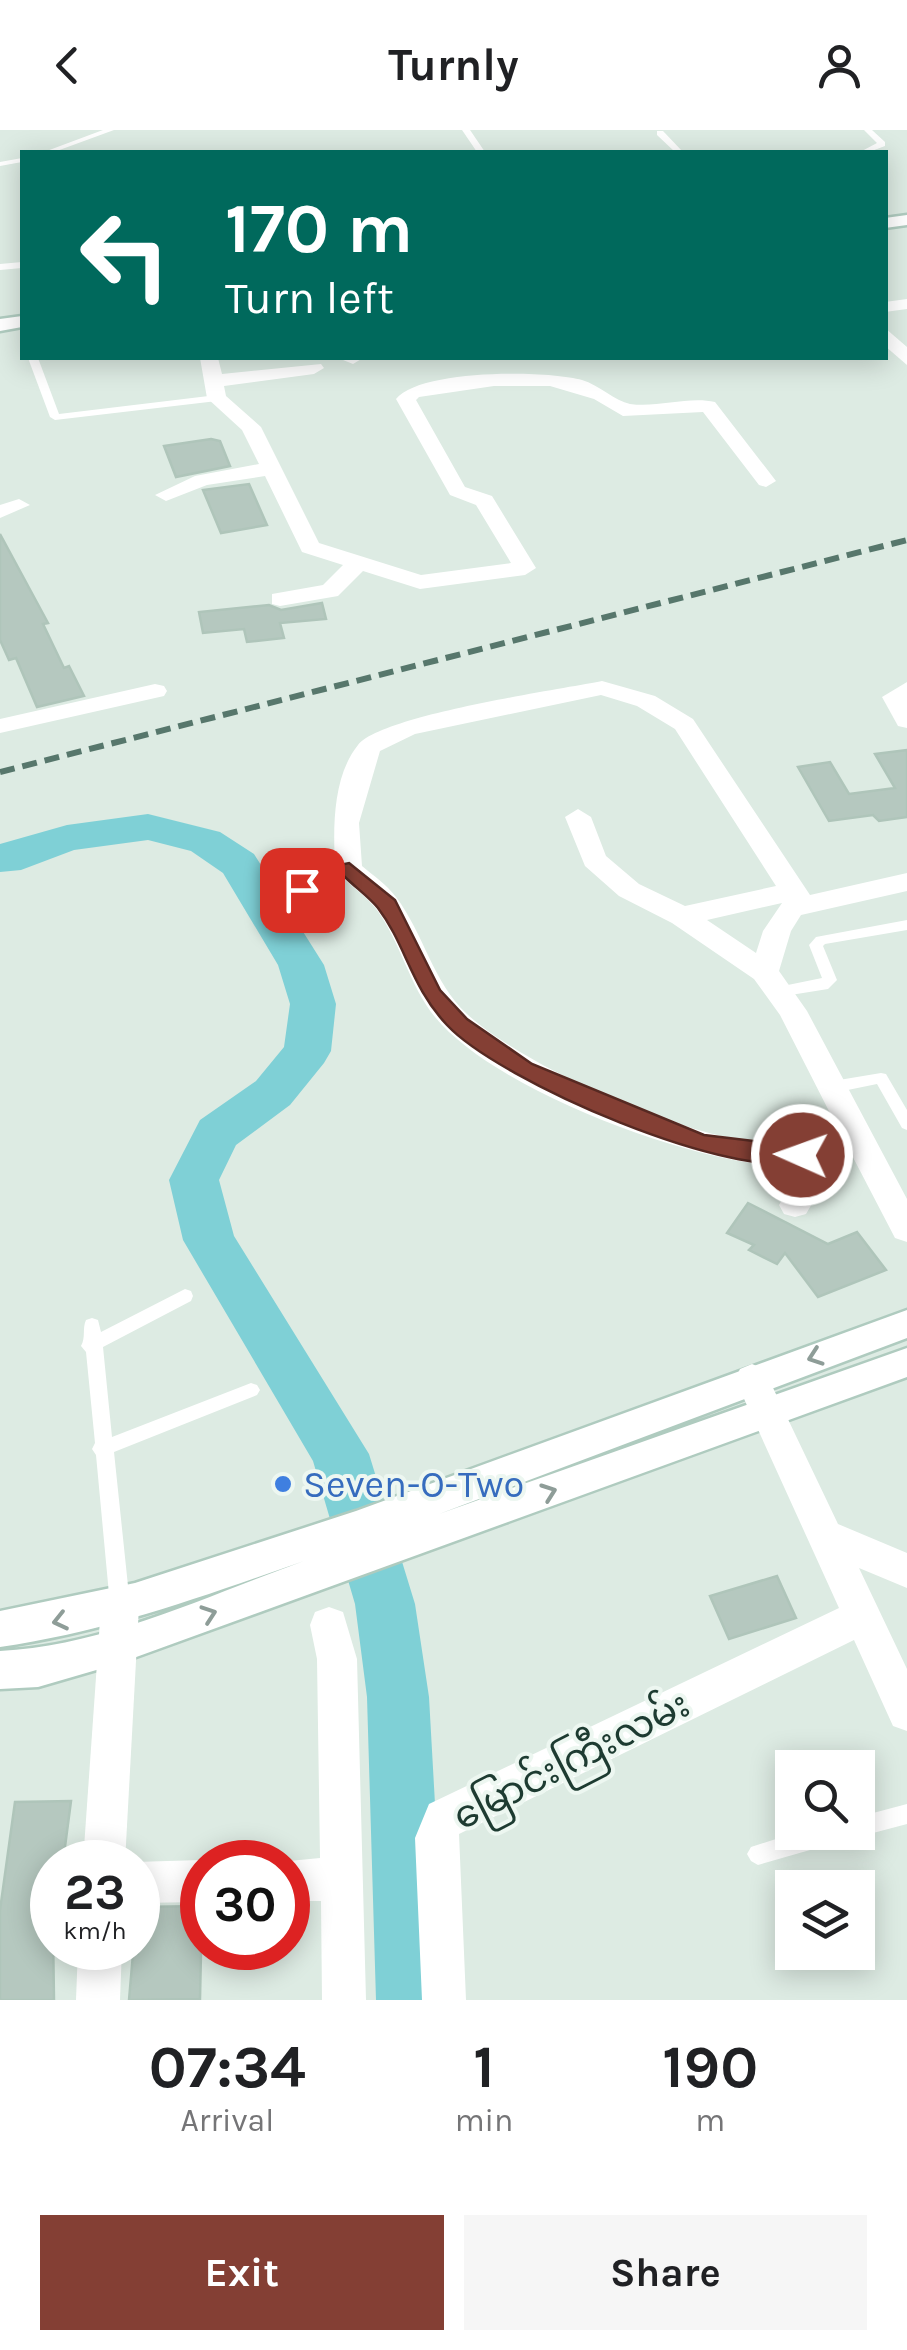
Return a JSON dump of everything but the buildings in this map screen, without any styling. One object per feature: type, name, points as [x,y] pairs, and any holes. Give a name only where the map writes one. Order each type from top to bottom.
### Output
[{"type":"street","points":[[888,337],[907,358]]},
{"type":"street","points":[[208,360],[216,390],[251,426],[310,547],[408,580],[434,582],[525,568],[484,501],[457,491],[406,398],[413,392],[510,369]]},
{"type":"street","points":[[475,360],[481,370],[510,369],[608,396],[623,410],[708,406],[766,480]]},
{"type":"street","points":[[216,390],[314,368]]},
{"type":"street","points":[[166,495],[202,480],[269,469]]},
{"type":"street","points":[[291,568],[310,547]]},
{"type":"street","points":[[280,599],[330,591],[356,564]]},
{"type":"street","points":[[797,897],[684,724],[646,701],[602,688],[407,728],[369,747],[356,776],[346,823],[349,869],[388,905],[431,994],[459,1025],[524,1070],[700,1144],[750,1153],[802,1155],[821,1145],[850,1118]]},
{"type":"street","points":[[0,726],[155,690]]},
{"type":"street","points":[[907,690],[894,697],[894,703],[907,721]]},
{"type":"street","points":[[578,816],[594,860],[630,890],[682,916],[771,982],[833,1087],[907,1229]]},
{"type":"street","points":[[302,890],[328,874],[349,869]]},
{"type":"street","points":[[682,916],[907,882]]},
{"type":"street","points":[[771,982],[776,931],[797,897]]},
{"type":"street","points":[[796,1205],[822,1159],[821,1145]]},
{"type":"street","points":[[387,1534],[752,1379],[907,1324]]},
{"type":"street","points":[[0,1670],[38,1668],[117,1646],[343,1549],[768,1413],[907,1362]]},
{"type":"street","points":[[752,1379],[907,1712]]},
{"type":"street","points":[[824,1535],[907,1571]]},
{"type":"street","points":[[0,1630],[50,1624],[343,1549]]},
{"type":"street","points":[[105,1840],[120,1606]]},
{"type":"street","name":"မြောင်းကြီးလမ်း","points":[[444,2000],[436,1838],[444,1819],[861,1618]]},
{"type":"street","points":[[329,1625],[337,1658],[344,2000]]},
{"type":"street","points":[[310,1880],[342,1879]]},
{"type":"street","points":[[98,2000],[99,1970]]},
{"type":"lane","points":[[54,150],[110,130]]},
{"type":"lane","points":[[868,130],[882,144],[868,150]]},
{"type":"lane","points":[[660,133],[677,150]]},
{"type":"lane","points":[[34,360],[55,417],[216,390]]},
{"type":"lane","points":[[771,982],[823,985],[830,980],[816,944],[820,940],[907,925]]},
{"type":"lane","points":[[833,1087],[881,1078],[907,1124]]},
{"type":"lane","points":[[90,1346],[186,1296]]},
{"type":"lane","points":[[92,1325],[90,1346],[120,1606]]},
{"type":"lane","points":[[101,1449],[251,1390]]},
{"type":"lane","points":[[875,1823],[907,1814]]},
{"type":"lane","points":[[758,1854],[775,1849]]},
{"type":"waterway","points":[[0,858],[6,860],[67,838],[148,827],[205,841],[239,864],[301,965],[313,1004],[307,1051],[273,1093],[217,1133],[194,1180],[209,1240],[340,1454],[385,1604],[398,1697],[411,2000]]},
{"type":"railway","points":[[0,772],[907,540]]},
{"type":"place","name":"Seven-O-Two","points":[[283,1484]]},
{"type":"route","points":[[302,890],[328,874],[349,869],[388,905],[431,994],[459,1025],[524,1070],[700,1144],[750,1153],[802,1155]]}]
